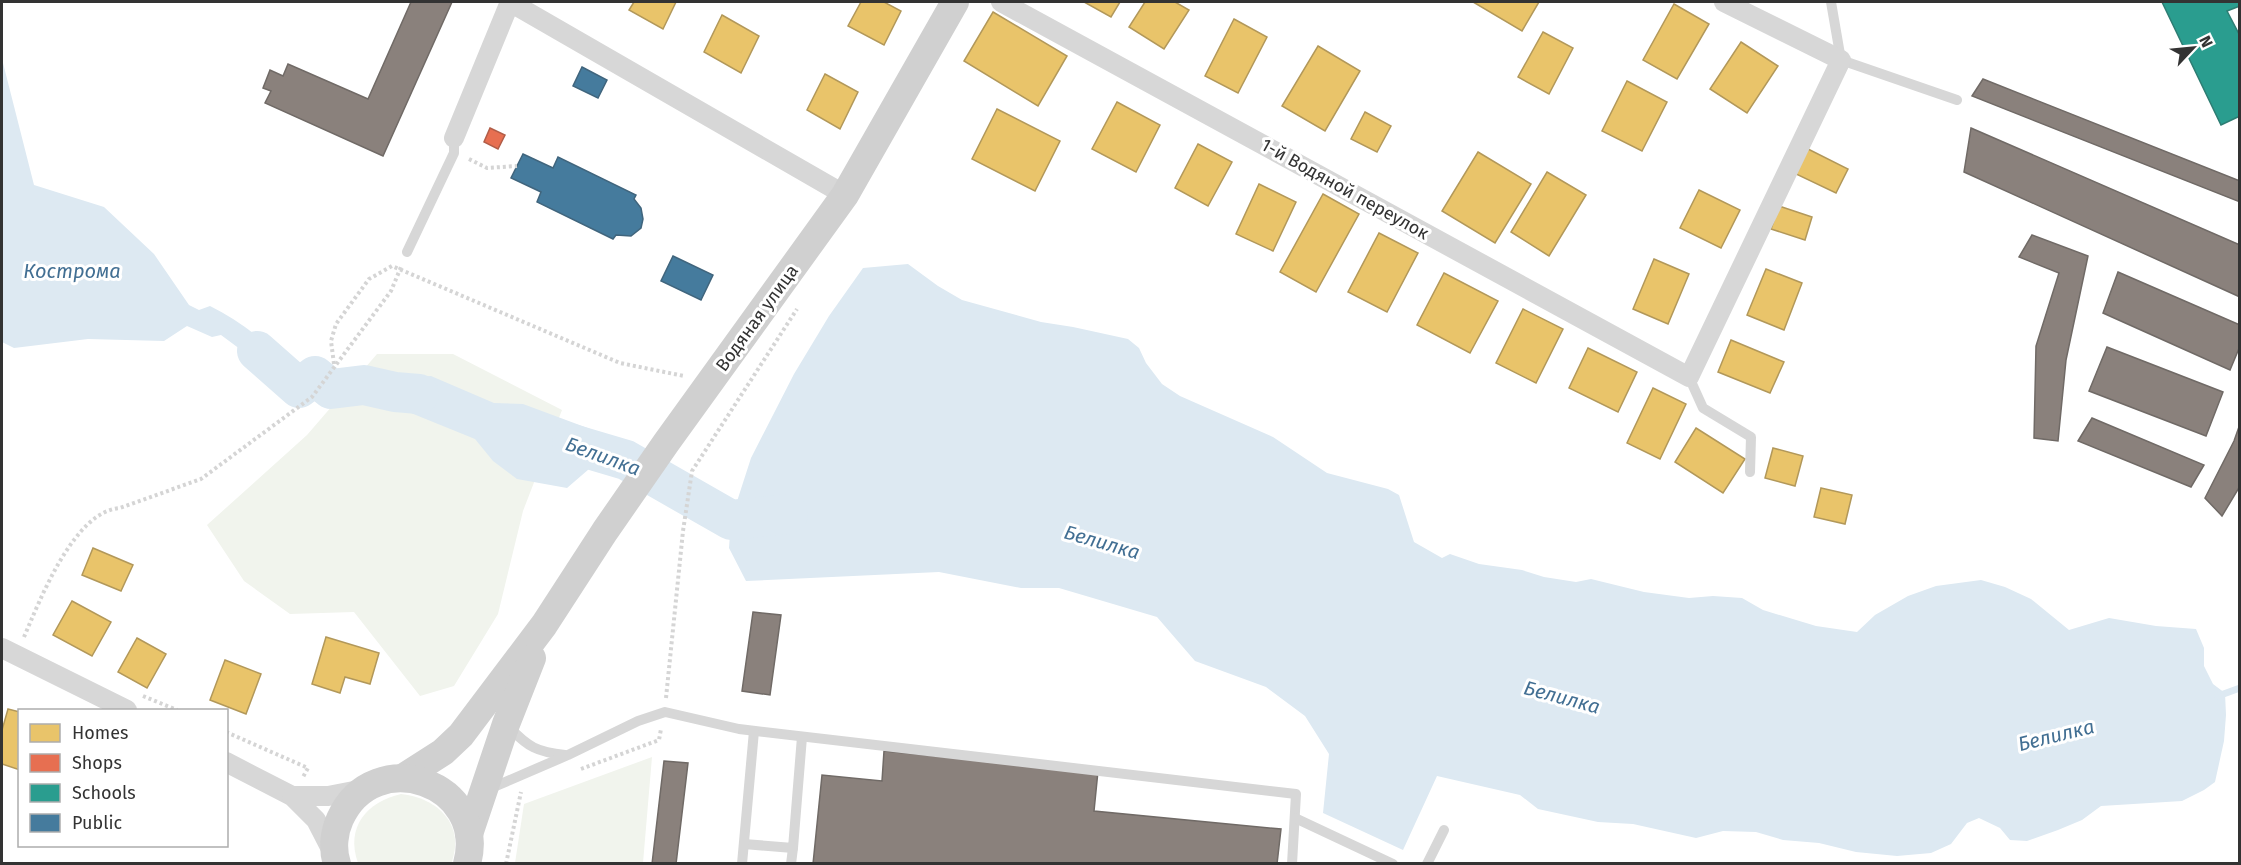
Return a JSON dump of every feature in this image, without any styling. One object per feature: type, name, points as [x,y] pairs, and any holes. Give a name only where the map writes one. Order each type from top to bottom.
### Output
[{"type":"street","points":[[454,145],[509,2],[845,195]]},
{"type":"street","name":"Водяная улица","points":[[544,625],[666,443],[845,195],[955,2]]},
{"type":"street","name":"1-й Водяной переулок","points":[[1001,2],[1689,377]]},
{"type":"street","points":[[1689,377],[1840,60],[1724,2]]},
{"type":"street","points":[[469,834],[506,724],[544,625]]},
{"type":"street","points":[[404,777],[443,752],[461,735],[544,625]]},
{"type":"street","points":[[9,651],[123,709]]},
{"type":"street","points":[[228,763],[292,796],[316,820],[337,862]]},
{"type":"street","points":[[292,796],[328,796],[364,789],[385,779],[404,777],[421,780],[439,788],[453,800],[465,818],[470,854],[467,864]]},
{"type":"street","points":[[337,862],[334,840],[337,826],[345,809],[364,789]]},
{"type":"lane","points":[[1831,2],[1840,60],[1957,100]]},
{"type":"lane","points":[[408,252],[454,145]]},
{"type":"lane","points":[[1689,377],[1702,408],[1751,437],[1750,472]]},
{"type":"lane","points":[[484,791],[568,755],[638,721],[665,712],[754,731],[1296,794],[1292,864]]},
{"type":"lane","points":[[506,724],[525,744],[543,752],[568,755]]},
{"type":"lane","points":[[742,864],[754,731]]},
{"type":"lane","points":[[792,864],[802,737]]},
{"type":"lane","points":[[1295,818],[1394,864]]},
{"type":"lane","points":[[1427,864],[1444,830]]},
{"type":"lane","points":[[744,844],[793,848]]},
{"type":"path","points":[[454,145],[487,168],[517,166]]},
{"type":"path","points":[[334,365],[331,341],[336,324],[369,279],[392,266],[620,363],[684,376],[707,387]]},
{"type":"path","points":[[9,651],[51,573],[79,534],[96,517],[109,508],[120,507],[201,479],[312,397],[391,291],[398,274]]},
{"type":"path","points":[[665,712],[683,531],[692,471],[800,303]]},
{"type":"path","points":[[228,733],[308,768]]},
{"type":"path","points":[[507,864],[520,792]]},
{"type":"shaded area","points":[[377,354],[453,354],[562,410],[523,511],[498,614],[454,686],[420,696],[354,612],[290,614],[244,581],[207,525],[307,435]]},
{"type":"shaded area","points":[[652,757],[643,863],[515,863],[524,804]]},
{"type":"shaded area","points":[[401,794],[427,801],[445,816],[452,826],[455,837],[455,850],[451,864],[358,863],[354,838],[362,818],[378,803]]},
{"type":"water","name":"Кострома","points":[[2,59],[34,185],[104,207],[154,254],[189,305],[199,310],[210,306],[253,333],[279,357],[299,388],[281,388],[259,369],[248,355],[221,335],[212,337],[187,326],[164,341],[88,339],[14,348],[2,342]]},
{"type":"water","points":[[908,264],[962,300],[1041,322],[1128,339],[1139,348],[1146,363],[1162,384],[1180,396],[1273,437],[1327,473],[1388,489],[1399,495],[1414,542],[1442,558],[1450,554],[1479,564],[1522,570],[1544,577],[1576,582],[1591,579],[1644,592],[1689,598],[1713,596],[1742,598],[1763,610],[1816,626],[1857,632],[1875,615],[1908,596],[1936,586],[1981,580],[2005,587],[2031,599],[2069,630],[2109,618],[2156,626],[2196,629],[2204,648],[2204,666],[2213,684],[2225,693],[2224,741],[2215,782],[2182,801],[2101,806],[2082,820],[2027,841],[2010,840],[2000,828],[1979,818],[1967,823],[1951,844],[1931,853],[1897,856],[1856,852],[1819,843],[1783,840],[1756,832],[1723,831],[1696,838],[1633,824],[1598,822],[1538,809],[1520,795],[1437,776],[1403,850],[1323,813],[1329,754],[1305,716],[1266,687],[1195,661],[1157,617],[1059,588],[1021,588],[939,572],[746,581],[729,548],[731,520],[751,458],[794,374],[829,316],[863,268]]},
{"type":"water","points":[[431,376],[494,403],[523,404],[601,433],[628,453],[626,460],[596,463],[567,488],[517,479],[493,461],[475,439],[401,409],[364,385]]},
{"type":"building: Homes","points":[[634,2],[676,2],[663,29],[629,10]]},
{"type":"building: Homes","points":[[861,2],[884,2],[901,11],[884,45],[848,26]]},
{"type":"building: Homes","points":[[1084,2],[1120,2],[1111,17]]},
{"type":"building: Homes","points":[[1145,2],[1175,2],[1189,10],[1164,49],[1129,27]]},
{"type":"building: Homes","points":[[1473,2],[1539,2],[1522,31]]},
{"type":"building: Homes","points":[[1674,4],[1709,24],[1677,79],[1643,60]]},
{"type":"building: Homes","points":[[993,12],[1067,56],[1038,106],[964,61]]},
{"type":"building: Homes","points":[[722,15],[759,36],[741,73],[704,52]]},
{"type":"building: Homes","points":[[1234,19],[1267,37],[1238,93],[1205,76]]},
{"type":"building: Homes","points":[[1543,32],[1573,48],[1549,94],[1518,77]]},
{"type":"building: Homes","points":[[1741,42],[1778,66],[1747,113],[1710,89]]},
{"type":"building: Homes","points":[[1318,46],[1360,71],[1325,131],[1282,106]]},
{"type":"building: Homes","points":[[825,74],[858,92],[840,129],[807,110]]},
{"type":"building: Homes","points":[[1627,81],[1667,102],[1642,151],[1602,131]]},
{"type":"building: Homes","points":[[1117,102],[1160,125],[1136,172],[1092,149]]},
{"type":"building: Homes","points":[[997,109],[1060,141],[1035,191],[972,159]]},
{"type":"building: Homes","points":[[1365,112],[1391,126],[1377,152],[1351,139]]},
{"type":"building: Homes","points":[[1198,144],[1232,162],[1208,206],[1175,188]]},
{"type":"building: Homes","points":[[1808,149],[1848,169],[1836,193],[1796,174]]},
{"type":"building: Homes","points":[[1478,152],[1531,184],[1495,243],[1442,211]]},
{"type":"building: Homes","points":[[1547,172],[1586,195],[1549,256],[1511,232]]},
{"type":"building: Homes","points":[[1259,184],[1296,202],[1273,251],[1236,234]]},
{"type":"building: Homes","points":[[1699,190],[1740,210],[1721,248],[1680,228]]},
{"type":"building: Homes","points":[[1323,194],[1359,214],[1316,292],[1280,272]]},
{"type":"building: Homes","points":[[1779,206],[1812,217],[1805,240],[1771,229]]},
{"type":"building: Homes","points":[[1379,233],[1418,253],[1387,312],[1348,292]]},
{"type":"building: Homes","points":[[1654,259],[1689,274],[1668,324],[1633,309]]},
{"type":"building: Homes","points":[[1766,269],[1802,283],[1784,330],[1747,315]]},
{"type":"building: Homes","points":[[1444,273],[1498,301],[1470,353],[1417,325]]},
{"type":"building: Homes","points":[[1523,309],[1563,329],[1536,383],[1496,363]]},
{"type":"building: Homes","points":[[1731,340],[1784,362],[1770,393],[1718,372]]},
{"type":"building: Homes","points":[[1588,348],[1637,372],[1618,412],[1569,388]]},
{"type":"building: Homes","points":[[1653,388],[1686,404],[1660,459],[1627,443]]},
{"type":"building: Homes","points":[[1696,428],[1745,459],[1723,493],[1675,462]]},
{"type":"building: Homes","points":[[1773,448],[1803,456],[1795,486],[1765,478]]},
{"type":"building: Homes","points":[[1821,488],[1852,495],[1845,524],[1814,517]]},
{"type":"building: Homes","points":[[93,548],[133,565],[121,591],[82,575]]},
{"type":"building: Homes","points":[[72,601],[111,622],[92,656],[53,635]]},
{"type":"building: Homes","points":[[326,637],[379,653],[370,684],[345,677],[340,693],[312,684]]},
{"type":"building: Homes","points":[[137,638],[166,654],[147,688],[118,672]]},
{"type":"building: Homes","points":[[225,660],[261,674],[246,714],[210,700]]},
{"type":"building: Homes","points":[[8,709],[18,712],[18,769],[2,764],[2,730]]},
{"type":"building: Shops","points":[[490,128],[505,135],[498,149],[484,142]]},
{"type":"building: Schools","points":[[2162,2],[2240,2],[2240,6],[2227,11],[2240,36],[2240,116],[2221,125]]},
{"type":"building: Public","points":[[582,67],[607,80],[598,98],[573,86]]},
{"type":"building: Public","points":[[523,154],[553,168],[558,157],[636,195],[634,199],[641,208],[643,219],[641,228],[631,236],[616,235],[613,239],[537,202],[541,192],[511,178]]},
{"type":"building: Public","points":[[673,256],[713,275],[701,300],[661,281]]},
{"type":"building: Industry","points":[[411,2],[452,2],[383,156],[265,103],[271,91],[263,88],[270,70],[283,76],[288,64],[368,99]]},
{"type":"building: Industry","points":[[1983,79],[2240,181],[2240,202],[1972,96]]},
{"type":"building: Industry","points":[[1971,128],[2240,245],[2240,297],[1964,172]]},
{"type":"building: Industry","points":[[2032,235],[2088,256],[2066,360],[2058,441],[2034,438],[2036,346],[2059,273],[2019,257]]},
{"type":"building: Industry","points":[[2118,272],[2240,325],[2240,346],[2230,370],[2103,313]]},
{"type":"building: Industry","points":[[2107,347],[2223,392],[2206,436],[2089,391]]},
{"type":"building: Industry","points":[[2092,418],[2204,465],[2191,487],[2078,441]]},
{"type":"building: Industry","points":[[2240,424],[2240,486],[2222,516],[2205,498],[2234,441]]},
{"type":"building: Industry","points":[[753,612],[781,615],[770,695],[742,691]]},
{"type":"building: Industry","points":[[884,751],[1098,771],[1094,811],[1281,829],[1277,864],[813,864],[822,775],[882,781]]},
{"type":"building: Industry","points":[[664,761],[688,763],[676,864],[652,864]]},
{"type":"waterway","name":"Белилка","points":[[257,351],[299,388],[315,376],[331,389],[364,385],[395,392],[419,394]]},
{"type":"waterway","name":"Белилка","points":[[572,444],[626,460],[731,520],[788,514]]},
{"type":"waterway","name":"Белилка","points":[[2218,696],[2240,688]]}]
